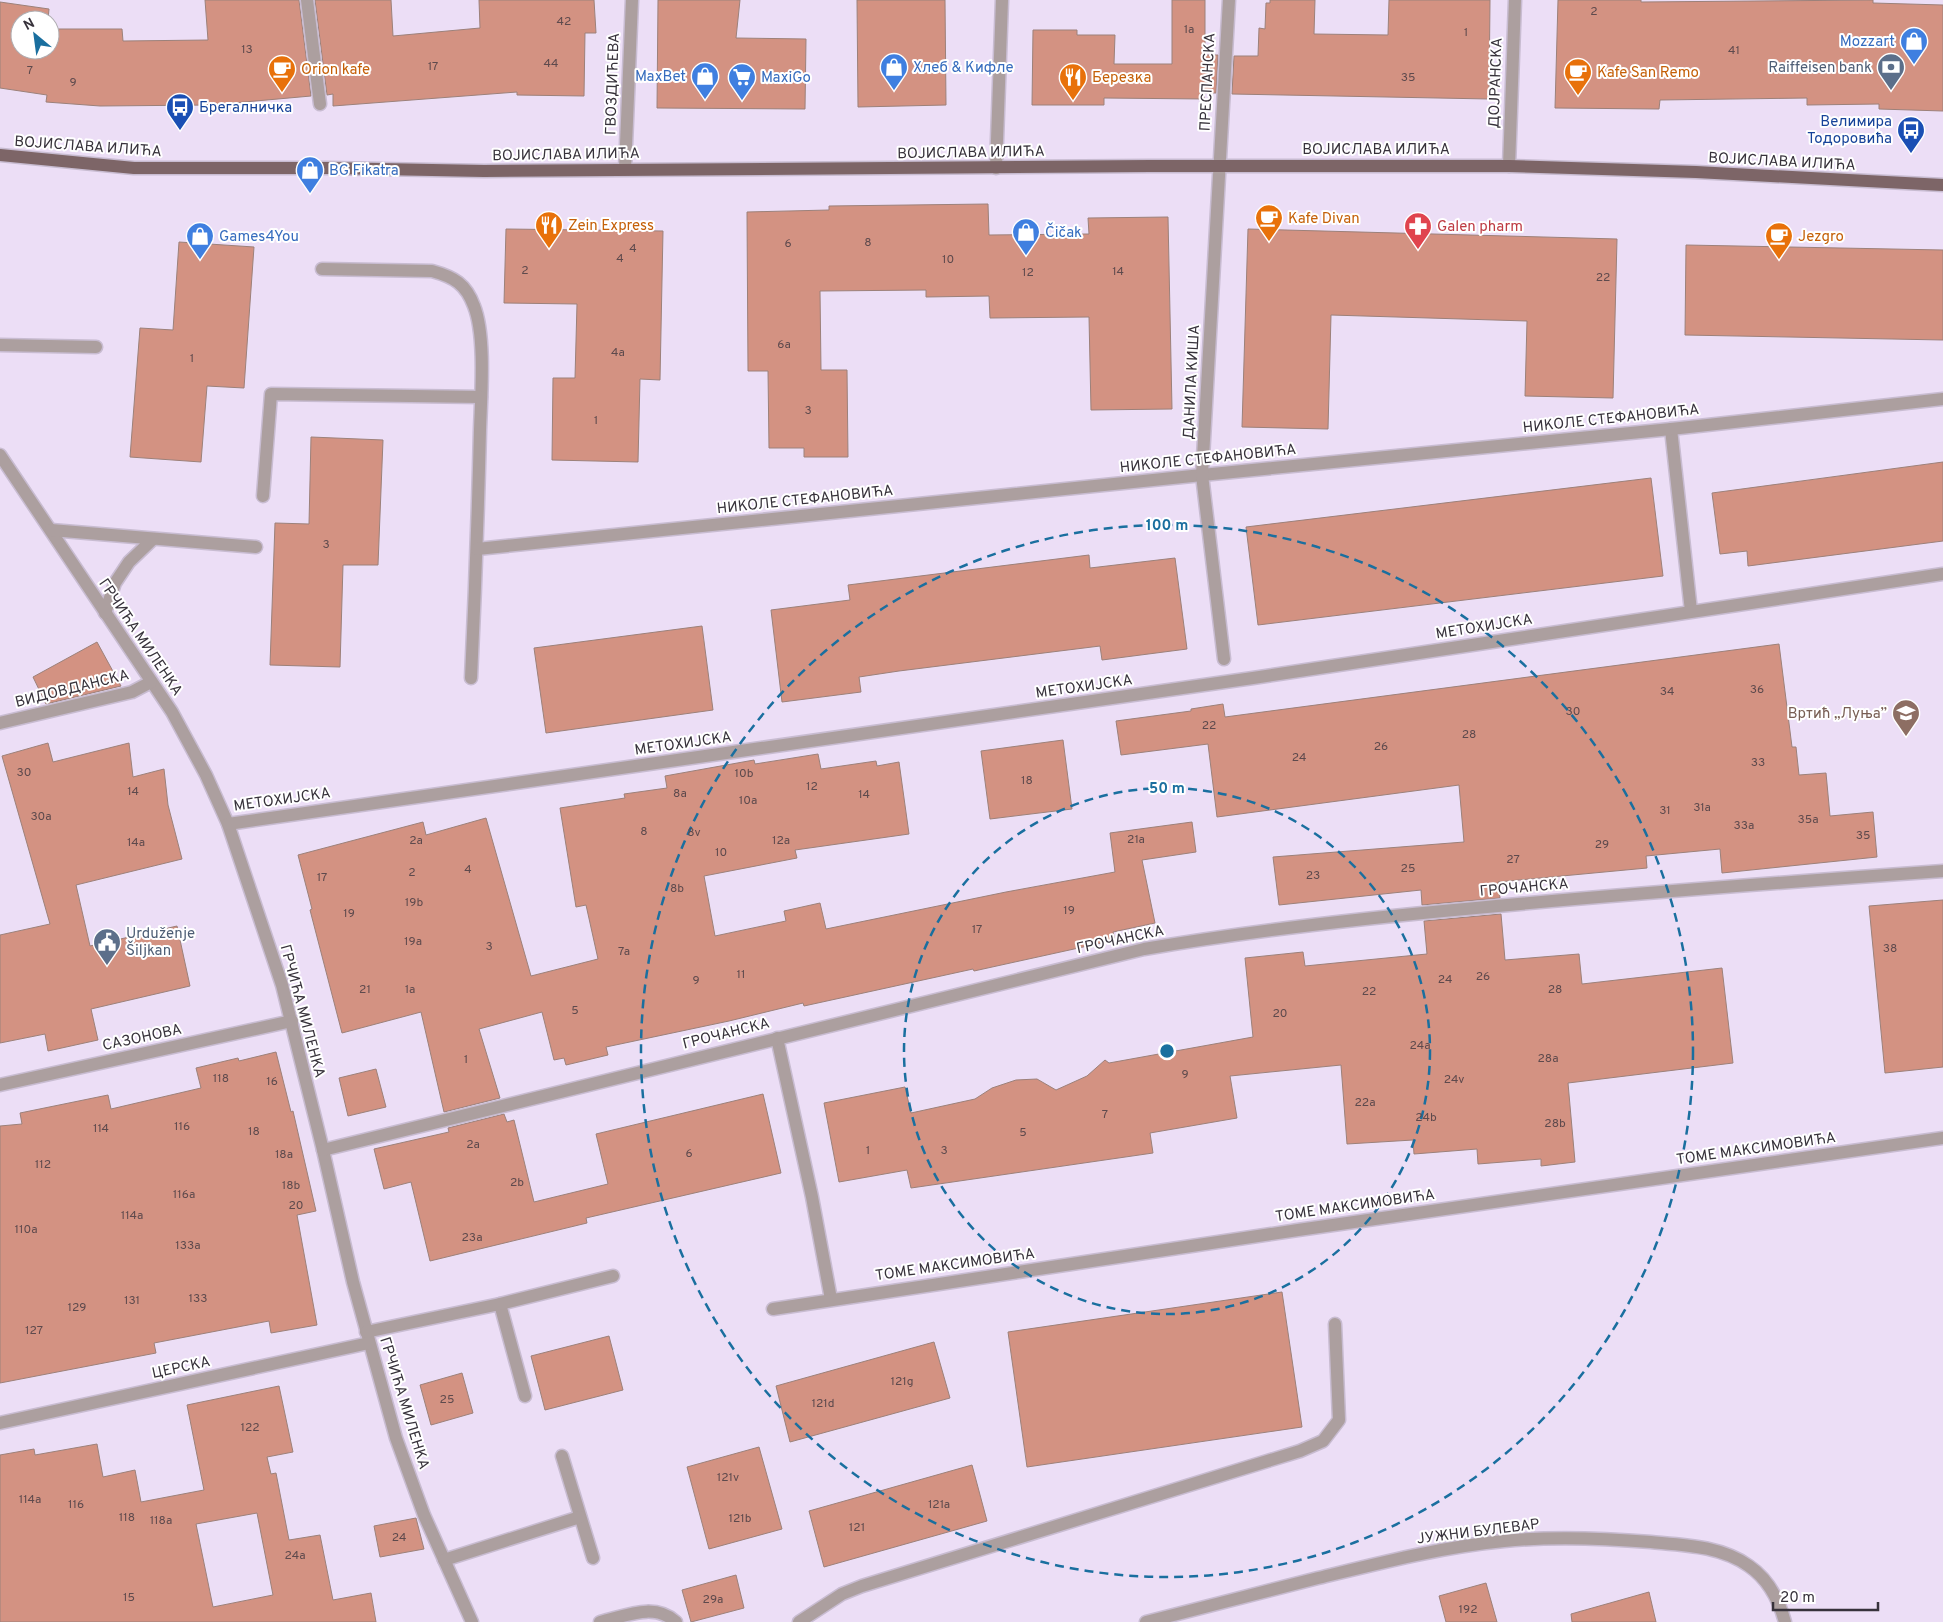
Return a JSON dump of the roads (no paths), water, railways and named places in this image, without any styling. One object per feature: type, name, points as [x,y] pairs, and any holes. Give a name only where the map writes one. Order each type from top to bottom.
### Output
[{"type":"main road","name":"ВОЈИСЛАВА ИЛИЋА","points":[[0,155],[134,168],[328,168],[484,171],[1509,166],[1696,172],[1943,185]]},
{"type":"street","points":[[307,0],[320,104]]},
{"type":"street","name":"ГВОЗДИЋЕВА","points":[[625,169],[632,0]]},
{"type":"street","points":[[996,168],[1002,0]]},
{"type":"street","name":"ПРЕСПАНСКА","points":[[1218,166],[1229,0]]},
{"type":"street","name":"ДОЈРАНСКА","points":[[1509,166],[1515,0]]},
{"type":"street","name":"ДАНИЛА КИША","points":[[1218,166],[1202,475],[1224,659]]},
{"type":"street","points":[[322,269],[432,271],[450,276],[460,283],[474,306],[481,337],[481,397],[471,678]]},
{"type":"street","points":[[0,345],[96,347]]},
{"type":"street","points":[[263,496],[270,394],[481,397]]},
{"type":"street","name":"НИКОЛЕ СТЕФАНОВИЋА","points":[[477,549],[1671,429],[1943,399]]},
{"type":"street","points":[[1671,429],[1691,611]]},
{"type":"street","name":"ГРЧИЋА МИЛЕНКА","points":[[0,455],[172,712],[206,775],[228,824],[282,985],[292,1021],[368,1338],[396,1438],[424,1515],[472,1622]]},
{"type":"street","points":[[51,530],[256,547]]},
{"type":"street","points":[[105,613],[115,583],[129,562],[153,539]]},
{"type":"street","name":"МЕТОХИЈСКА","points":[[228,824],[1253,678],[1943,574]]},
{"type":"street","name":"ВИДОВДАНСКА","points":[[0,723],[132,692],[151,682]]},
{"type":"street","name":"ГРОЧАНСКА","points":[[324,1150],[1144,949],[1338,921],[1593,896],[1943,871]]},
{"type":"street","name":"САЗОНОВА","points":[[0,1085],[292,1021]]},
{"type":"street","points":[[777,1038],[812,1197],[831,1299]]},
{"type":"street","name":"ТОМЕ МАКСИМОВИЋА","points":[[773,1309],[1298,1230],[1943,1138]]},
{"type":"street","name":"ЦЕРСКА","points":[[0,1423],[368,1338],[613,1276]]},
{"type":"street","points":[[500,1304],[525,1396]]},
{"type":"street","points":[[800,1622],[836,1598],[862,1586],[1281,1457],[1322,1441],[1338,1420],[1335,1324]]},
{"type":"street","points":[[562,1456],[593,1558]]},
{"type":"street","points":[[444,1560],[580,1517]]},
{"type":"street","name":"ЈУЖНИ БУЛЕВАР","points":[[1146,1622],[1169,1619],[1390,1560],[1454,1547],[1566,1537],[1614,1539],[1687,1546],[1708,1549],[1737,1558],[1763,1578],[1781,1608],[1785,1622]]},
{"type":"street","points":[[600,1622],[651,1611],[663,1613],[676,1622]]},
{"type":"place","name":"Mozzart","points":[[1914,65]]},
{"type":"place","name":"Хлеб & Кифле","points":[[894,91]]},
{"type":"place","name":"Raiffeisen bank","points":[[1891,91]]},
{"type":"place","name":"Orion kafe","points":[[282,93]]},
{"type":"place","name":"Kafe San Remo","points":[[1578,96]]},
{"type":"place","name":"MaxBet","points":[[705,100]]},
{"type":"place","name":"MaxiGo","points":[[742,101]]},
{"type":"place","name":"Березка","points":[[1073,101]]},
{"type":"place","name":"Брегалничка","points":[[180,131]]},
{"type":"place","name":"Велимира Тодоровића","points":[[1911,154]]},
{"type":"place","name":"BG Fikatra","points":[[310,194]]},
{"type":"place","name":"Kafe Divan","points":[[1269,242]]},
{"type":"place","name":"Zein Express","points":[[549,249]]},
{"type":"place","name":"Galen pharm","points":[[1418,250]]},
{"type":"place","name":"Čičak","points":[[1026,256]]},
{"type":"place","name":"Games4You","points":[[200,260]]},
{"type":"place","name":"Jezgro","points":[[1779,260]]},
{"type":"place","name":"Вртић „Луња”","points":[[1906,737]]},
{"type":"place","name":"Urduženje Šiljkan","points":[[107,966]]}]
